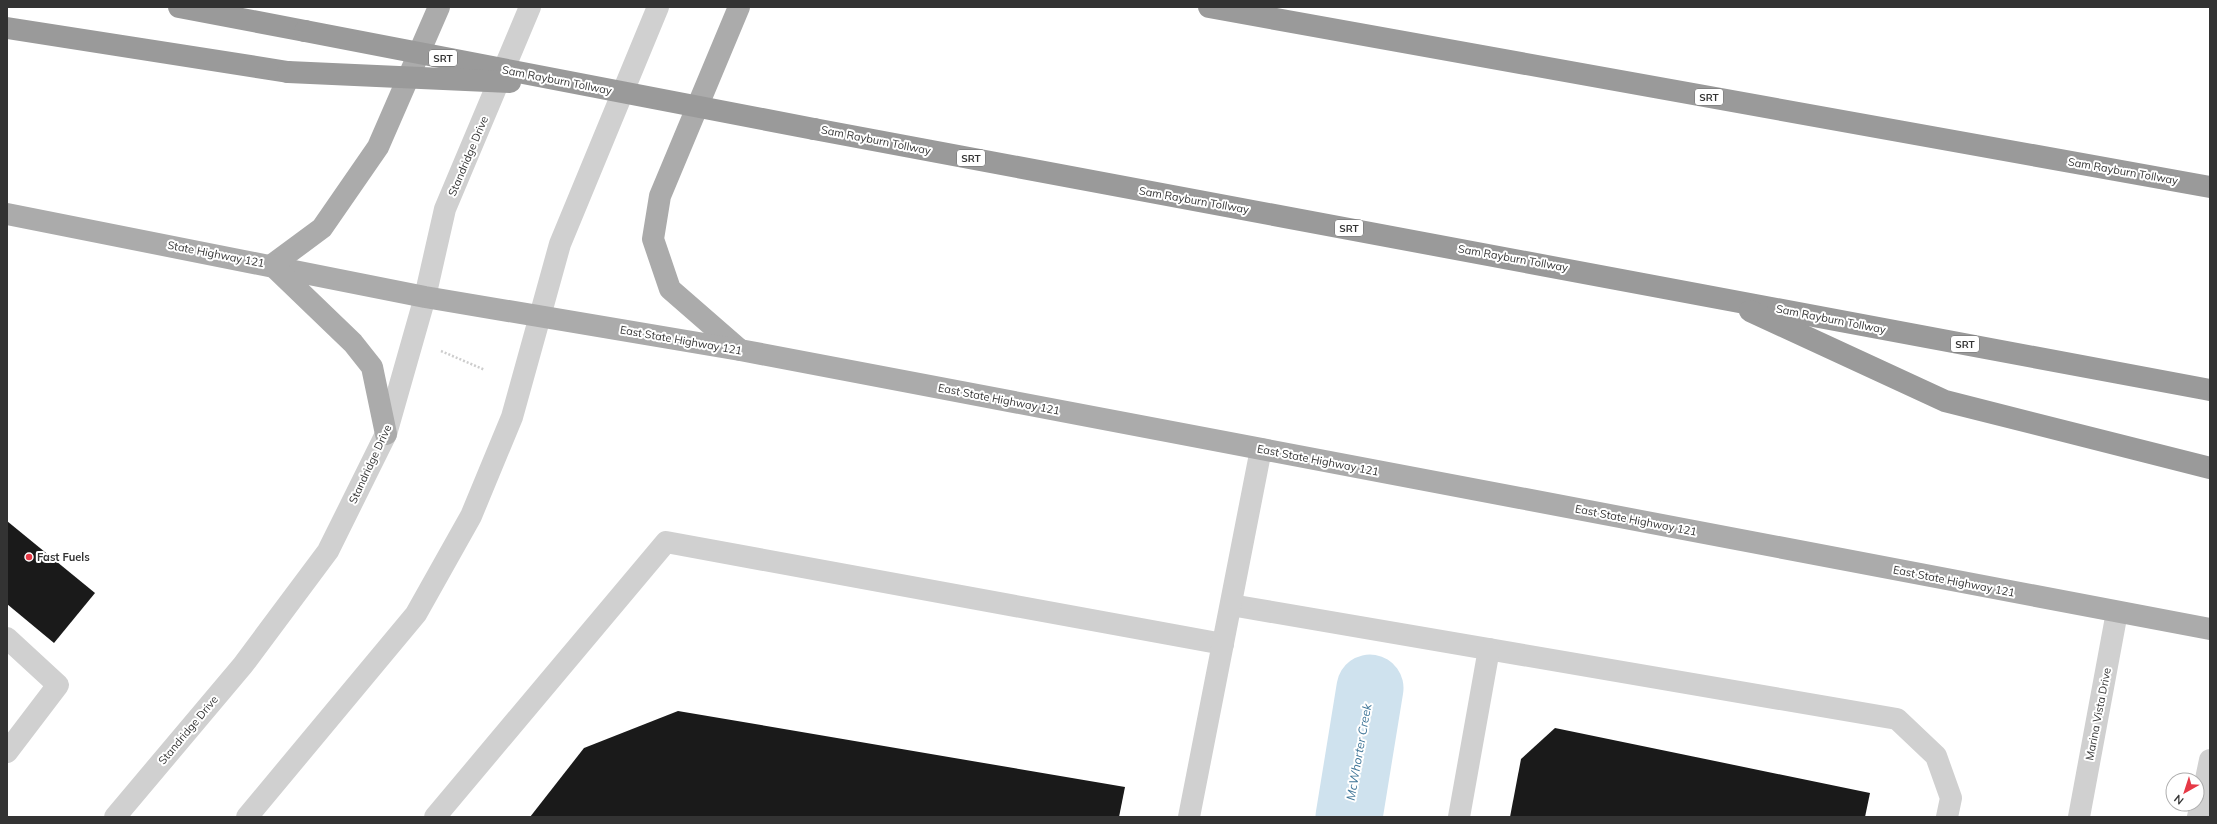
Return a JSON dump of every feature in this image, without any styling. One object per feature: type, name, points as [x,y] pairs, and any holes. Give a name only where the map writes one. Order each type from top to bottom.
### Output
[{"type":"highway","name":"Sam Rayburn Tollway","points":[[179,7],[814,129],[2210,390]]},
{"type":"highway","name":"Sam Rayburn Tollway","points":[[1209,7],[2210,187]]},
{"type":"highway","points":[[7,28],[288,72],[581,85]]},
{"type":"highway","points":[[1720,298],[1945,401],[2210,468]]},
{"type":"main road","points":[[386,434],[372,367],[353,343],[272,265],[322,228],[378,147],[438,7]]},
{"type":"main road","points":[[739,7],[660,196],[653,239],[670,289],[740,350]]},
{"type":"main road","name":"State Highway 121","points":[[7,214],[272,265],[424,297]]},
{"type":"main road","name":"East State Highway 121","points":[[424,297],[740,350],[2210,629]]},
{"type":"street","name":"Standridge Drive","points":[[115,817],[243,665],[328,551],[386,434],[424,297],[446,209],[530,7]]},
{"type":"street","points":[[247,817],[416,614],[471,516],[512,417],[560,244],[658,7]]},
{"type":"street","points":[[1189,817],[1261,449]]},
{"type":"street","points":[[435,817],[666,542],[1223,644]]},
{"type":"street","points":[[1231,605],[1897,719],[1936,756],[1951,798],[1947,817]]},
{"type":"street","name":"Marina Vista Drive","points":[[2079,817],[2117,612]]},
{"type":"street","points":[[7,638],[58,686],[7,752]]},
{"type":"street","points":[[1459,817],[1489,649]]},
{"type":"street","points":[[2198,817],[2210,760]]},
{"type":"path","points":[[435,348],[485,370]]},
{"type":"building","name":"Fast Fuels","points":[[7,521],[95,593],[54,643],[7,604]]},
{"type":"building","points":[[678,711],[1125,787],[1119,817],[530,817],[584,748]]},
{"type":"building","points":[[1555,728],[1870,793],[1865,817],[1510,817],[1521,759]]},
{"type":"waterway","name":"McWhorter Creek","points":[[1349,817],[1370,688]]},
{"type":"place","name":"Fast Fuels","points":[[29,557]]}]
